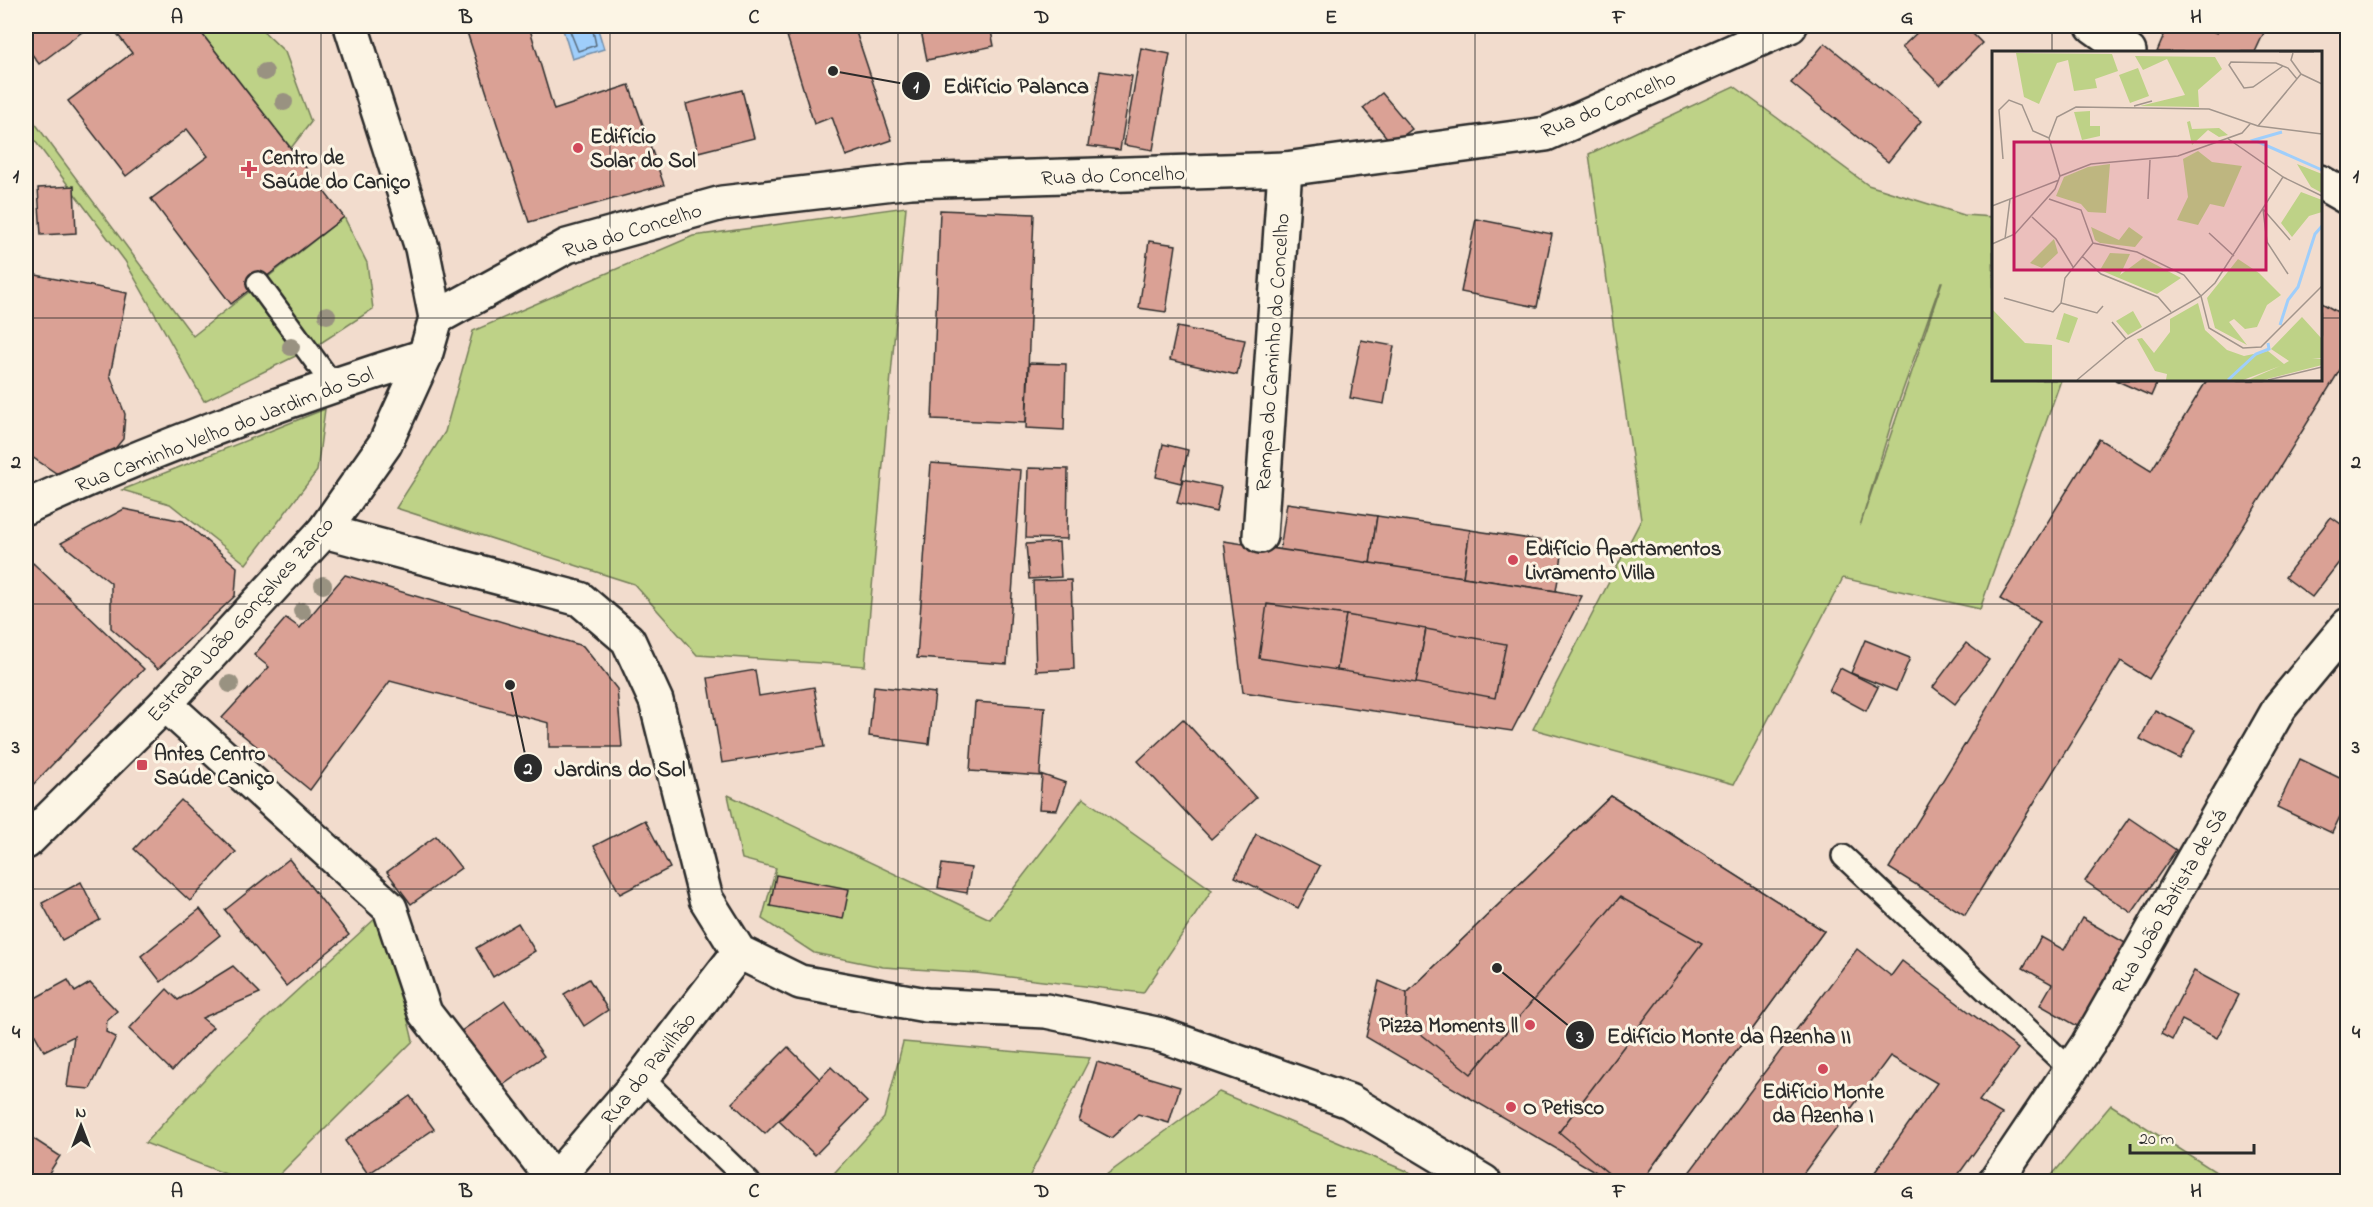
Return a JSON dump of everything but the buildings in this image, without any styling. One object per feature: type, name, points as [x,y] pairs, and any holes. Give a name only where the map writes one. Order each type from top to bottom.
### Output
[{"type":"street","name":"Estrada João Gonçalves Zarco","points":[[26,842],[165,704],[324,531],[385,444],[425,356],[436,318],[422,249],[351,26]]},
{"type":"street","name":"Rua do Concelho","points":[[436,318],[567,246],[722,203],[911,182],[1285,169],[1546,134],[1790,26]]},
{"type":"street","points":[[2093,26],[2128,51]]},
{"type":"street","name":"Rampa do Caminho do Concelho","points":[[1260,536],[1285,169]]},
{"type":"street","points":[[2322,183],[2348,198]]},
{"type":"street","name":"Rua Caminho Velho do Jardim do Sol","points":[[26,507],[84,481],[333,385],[425,356]]},
{"type":"street","points":[[324,531],[580,599],[628,640],[656,701],[705,899],[739,952],[800,982],[926,1005],[1046,1011],[1161,1035],[1348,1101],[1484,1182]]},
{"type":"street","name":"Rua João Batista de Sá","points":[[1995,1182],[2070,1070],[2280,707],[2347,629]]},
{"type":"street","points":[[165,704],[390,908],[425,1013],[554,1181]]},
{"type":"street","name":"Rua do Pavilhão","points":[[554,1181],[642,1078],[739,952]]},
{"type":"lane","points":[[258,283],[333,385]]},
{"type":"lane","points":[[1843,856],[2070,1070]]},
{"type":"lane","points":[[642,1078],[749,1182]]},
{"type":"green space","points":[[196,26],[258,26],[285,52],[311,122],[291,148]]},
{"type":"green space","points":[[1734,86],[1868,185],[1964,215],[1992,217],[1992,381],[2061,381],[1980,609],[1843,578],[1734,784],[1533,729],[1641,520],[1589,154]],"holes":[[[1942,282],[1860,526],[1893,418]]]},
{"type":"green space","points":[[26,111],[193,336],[344,217],[367,263],[373,309],[316,346],[204,401],[125,261],[26,129]]},
{"type":"green space","points":[[906,207],[865,666],[697,655],[634,584],[396,508],[445,432],[473,331],[693,236]]},
{"type":"green space","points":[[325,409],[317,471],[246,564],[170,504],[122,490]]},
{"type":"green space","points":[[728,795],[990,919],[1083,798],[1212,890],[1143,993],[976,973],[883,967],[814,953],[762,919],[776,868],[742,859]]},
{"type":"green space","points":[[378,916],[396,971],[413,1041],[273,1181],[244,1181],[145,1143],[227,1055]]},
{"type":"green space","points":[[903,1042],[1090,1058],[1027,1181],[827,1181],[884,1118]]},
{"type":"green space","points":[[1219,1092],[1406,1171],[1422,1181],[1098,1181]]},
{"type":"green space","points":[[2111,1105],[2230,1181],[2047,1181]]},
{"type":"water","points":[[562,26],[597,26],[604,49],[572,59]]},
{"type":"place","name":"Edifício Palanca","points":[[833,71]]},
{"type":"place","name":"Edifício Solar do Sol","points":[[578,148]]},
{"type":"place","name":"Centro de Saúde do Caniço","points":[[249,169]]},
{"type":"place","name":"Edifício Apartamentos Livramento Villa","points":[[1513,560]]},
{"type":"place","name":"Jardins do Sol","points":[[510,685]]},
{"type":"place","name":"Antes Centro Saúde Caniço","points":[[142,765]]},
{"type":"place","name":"Edifício Monte da Azenha II","points":[[1497,968]]},
{"type":"place","name":"Pizza Moments ll","points":[[1530,1025]]},
{"type":"place","name":"Edifício Monte da Azenha I","points":[[1823,1069]]},
{"type":"place","name":"O Petisco","points":[[1511,1107]]}]
